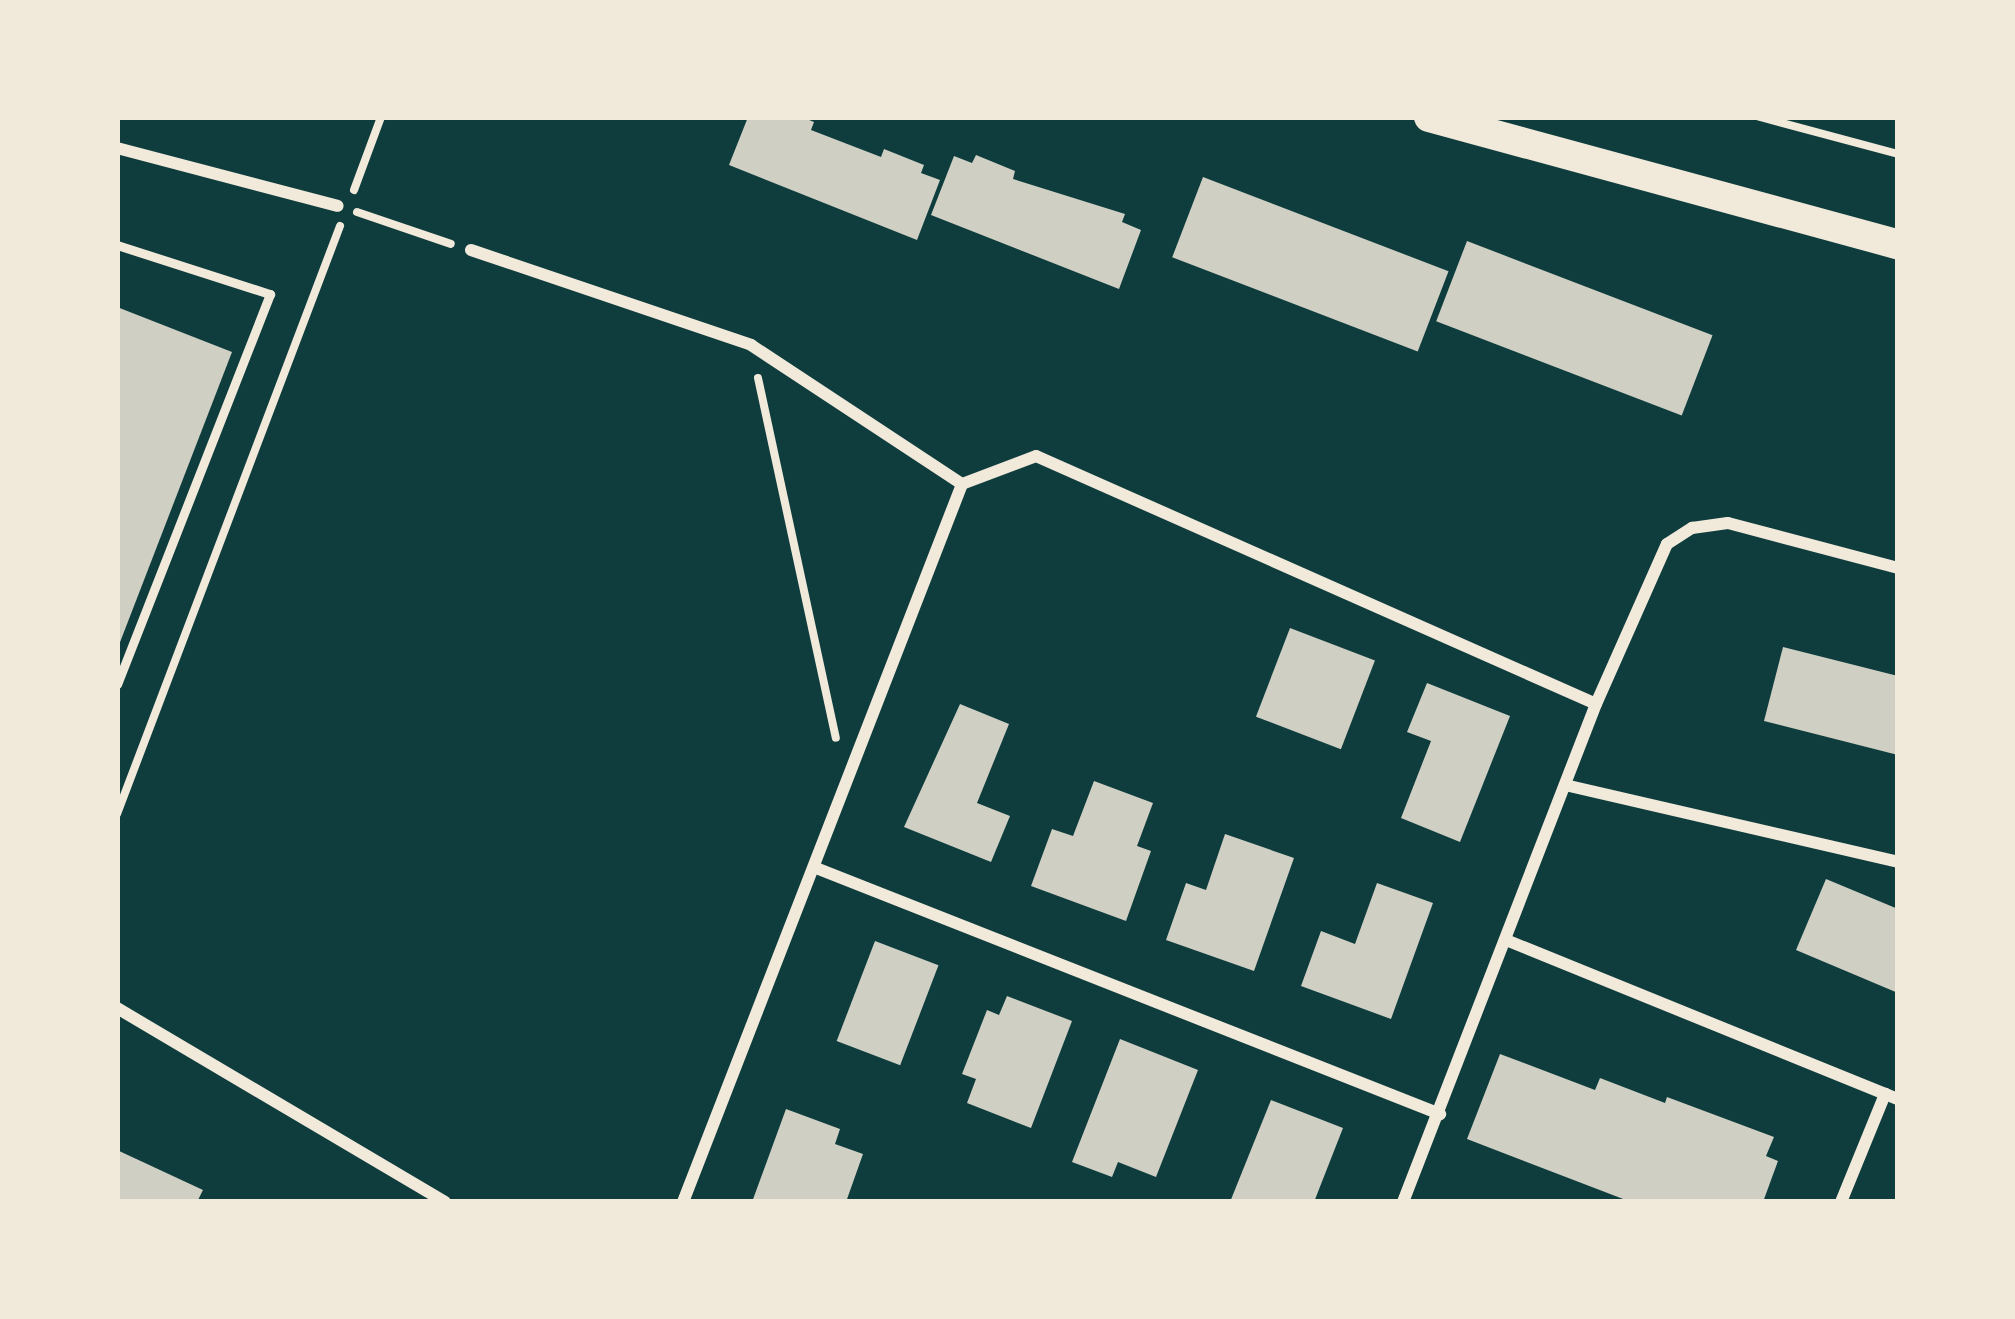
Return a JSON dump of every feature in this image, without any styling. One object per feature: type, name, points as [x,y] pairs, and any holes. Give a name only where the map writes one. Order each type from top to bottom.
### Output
[{"type":"main road","points":[[1429,117],[1898,244]]},
{"type":"street","points":[[117,148],[342,208]]},
{"type":"street","points":[[471,250],[751,345],[962,484]]},
{"type":"street","points":[[682,1202],[848,793],[962,484],[1036,456],[1596,704]]},
{"type":"street","points":[[1403,1202],[1596,704],[1667,544],[1692,528],[1727,523],[1898,568]]},
{"type":"street","points":[[1565,785],[1898,862]]},
{"type":"street","points":[[816,868],[1440,1114]]},
{"type":"street","points":[[1506,940],[1892,1096],[1841,1202]]},
{"type":"street","points":[[117,1008],[446,1202]]},
{"type":"lane","points":[[117,245],[270,294],[117,684]]},
{"type":"path","points":[[117,814],[342,208],[381,117]]},
{"type":"path","points":[[1760,117],[1898,154]]},
{"type":"path","points":[[342,208],[471,250]]},
{"type":"path","points":[[751,345],[848,793]]},
{"type":"building","points":[[748,117],[802,117],[814,122],[811,130],[881,157],[884,149],[924,165],[921,173],[940,180],[917,240],[729,165]]},
{"type":"building","points":[[976,155],[1015,171],[1013,179],[1125,214],[1122,222],[1141,230],[1119,289],[931,215],[954,156],[972,163]]},
{"type":"building","points":[[1203,177],[1449,271],[1418,352],[1172,257]]},
{"type":"building","points":[[1467,241],[1713,335],[1682,416],[1436,321]]},
{"type":"building","points":[[117,307],[232,352],[117,650]]},
{"type":"building","points":[[1290,628],[1375,661],[1341,749],[1256,717]]},
{"type":"building","points":[[1783,647],[1898,676],[1898,755],[1764,721]]},
{"type":"building","points":[[1427,683],[1510,716],[1460,842],[1401,818],[1431,741],[1407,732]]},
{"type":"building","points":[[960,704],[1009,724],[977,803],[1010,816],[991,862],[904,827]]},
{"type":"building","points":[[1094,781],[1153,803],[1137,846],[1151,851],[1126,921],[1031,886],[1052,829],[1073,836]]},
{"type":"building","points":[[1225,834],[1294,858],[1254,971],[1166,940],[1186,883],[1206,890]]},
{"type":"building","points":[[1826,879],[1898,909],[1898,993],[1796,950]]},
{"type":"building","points":[[1377,883],[1433,903],[1391,1019],[1301,986],[1321,931],[1355,944]]},
{"type":"building","points":[[875,941],[938,965],[900,1065],[837,1041]]},
{"type":"building","points":[[1007,996],[1072,1021],[1031,1128],[967,1103],[976,1079],[962,1074],[987,1010],[999,1015]]},
{"type":"building","points":[[1120,1039],[1198,1070],[1156,1177],[1118,1162],[1112,1177],[1072,1162]]},
{"type":"building","points":[[1500,1054],[1595,1090],[1600,1078],[1665,1103],[1667,1097],[1774,1137],[1766,1156],[1778,1161],[1763,1202],[1631,1202],[1467,1139]]},
{"type":"building","points":[[1271,1100],[1343,1128],[1314,1202],[1230,1202]]},
{"type":"building","points":[[786,1109],[840,1129],[835,1144],[863,1154],[846,1202],[752,1202]]},
{"type":"building","points":[[117,1150],[203,1190],[197,1202],[117,1202]]}]
